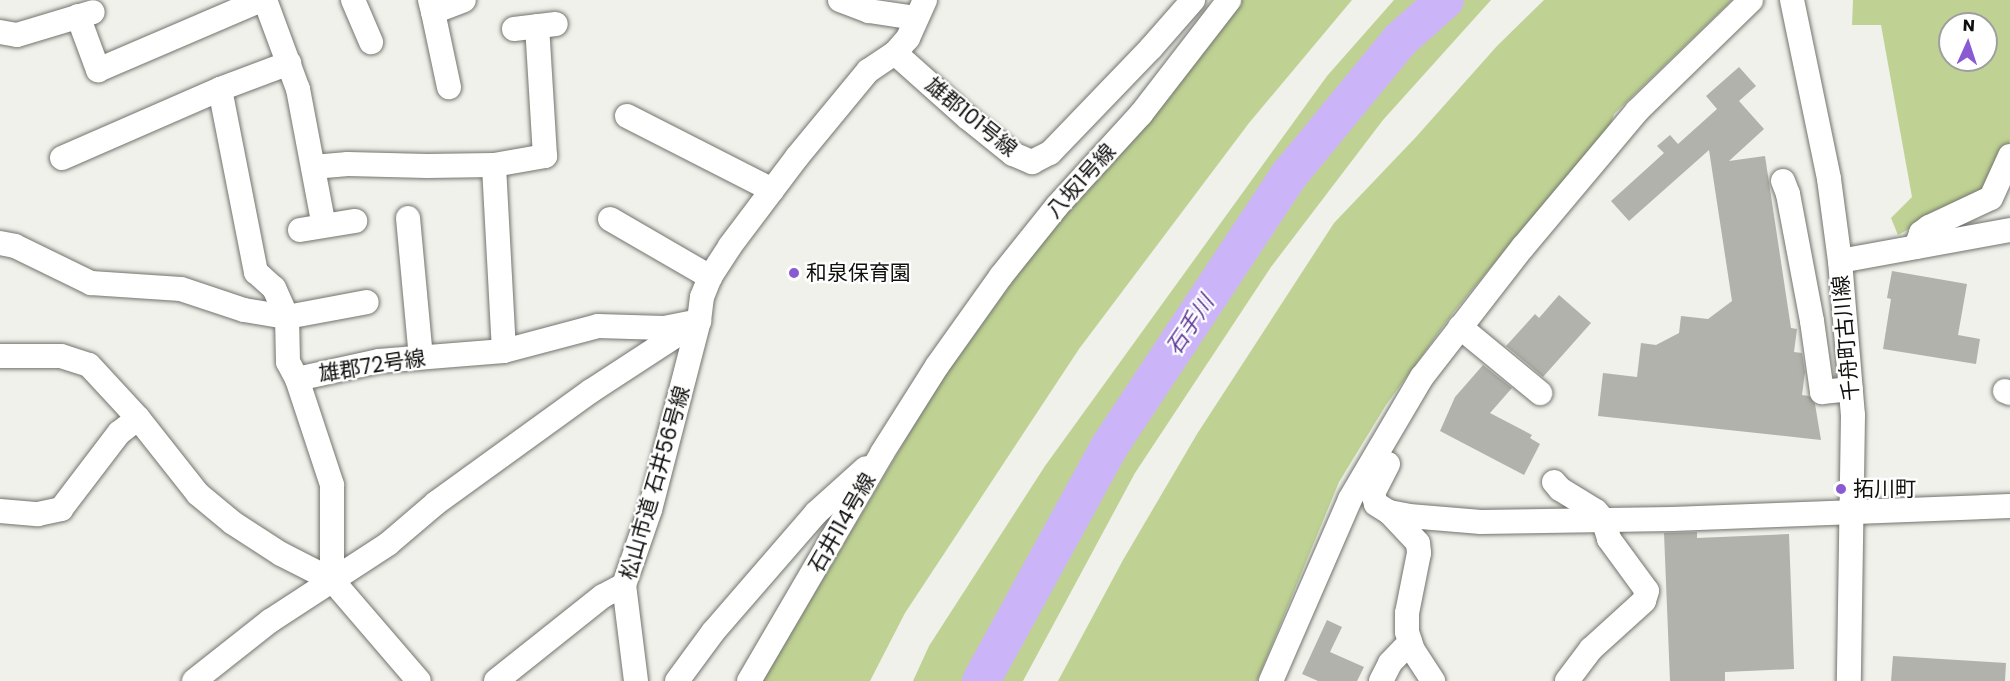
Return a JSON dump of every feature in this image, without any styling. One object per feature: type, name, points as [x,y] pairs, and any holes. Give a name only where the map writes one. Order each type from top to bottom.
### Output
[{"type":"street","points":[[0,32],[17,35],[86,14],[98,70],[263,0],[298,89],[324,226]]},
{"type":"street","points":[[353,0],[371,42]]},
{"type":"street","points":[[449,87],[431,6],[464,0]]},
{"type":"street","points":[[840,0],[869,12],[920,9],[908,38],[895,53]]},
{"type":"street","name":"雄郡101号線","points":[[895,53],[968,118],[1013,154],[1032,162],[1050,153],[1151,48],[1193,0]]},
{"type":"street","name":"八坂1号線","points":[[937,366],[1001,276],[1058,206],[1141,114],[1229,0]]},
{"type":"street","points":[[1271,681],[1350,499],[1406,401],[1460,327],[1637,111],[1751,0]]},
{"type":"street","name":"千舟町古川線","points":[[1792,0],[1829,179],[1840,261],[1851,390],[1853,511],[1849,681]]},
{"type":"street","points":[[313,167],[348,164],[494,165],[545,156],[536,27]]},
{"type":"street","name":"松山市道 石井56号線","points":[[636,681],[624,585],[650,510],[699,321],[702,297],[710,277],[797,157],[868,71],[895,53]]},
{"type":"street","points":[[62,158],[220,89],[289,63]]},
{"type":"street","points":[[220,89],[256,273],[274,288],[287,317]]},
{"type":"street","points":[[627,116],[772,190]]},
{"type":"street","points":[[1916,247],[1920,233],[1929,227],[1991,198],[2010,156]]},
{"type":"street","points":[[494,165],[504,351]]},
{"type":"street","points":[[1783,181],[1788,194],[1812,321],[1822,392],[1851,390]]},
{"type":"street","points":[[408,218],[420,357]]},
{"type":"street","points":[[610,219],[710,277]]},
{"type":"street","points":[[300,230],[355,221]]},
{"type":"street","points":[[1840,261],[2010,230]]},
{"type":"street","points":[[0,243],[15,246],[91,283],[182,289],[244,310],[287,317],[367,302]]},
{"type":"street","name":"雄郡72号線","points":[[287,317],[288,362],[297,379],[379,361],[504,351],[598,326],[664,328],[699,321]]},
{"type":"street","points":[[198,680],[270,621],[388,544],[436,503],[591,391],[699,321]]},
{"type":"street","points":[[1460,327],[1540,393]]},
{"type":"street","points":[[0,357],[61,356],[89,365],[138,418],[198,494],[233,523],[281,554],[332,580],[419,681]]},
{"type":"street","name":"石井114号線","points":[[750,681],[882,453],[937,366]]},
{"type":"street","points":[[297,379],[332,485],[332,580]]},
{"type":"street","points":[[1406,401],[1410,419],[1373,493],[1376,504],[1389,512],[1418,543],[1419,553],[1407,613],[1410,642],[1433,681]]},
{"type":"street","points":[[0,511],[38,514],[61,509],[119,434],[138,418]]},
{"type":"street","points":[[677,681],[713,632],[816,513],[882,453]]},
{"type":"street","points":[[1554,482],[1560,489],[1596,511],[1603,519],[1609,539],[1645,585],[1646,597],[1591,649],[1567,681]]},
{"type":"street","points":[[1389,512],[1481,522],[2010,506]]},
{"type":"street","points":[[496,681],[603,596],[624,585]]},
{"type":"street","points":[[1381,681],[1390,663],[1410,642]]},
{"type":"green space","points":[[1242,0],[1352,0],[1249,123],[1079,349],[905,613],[870,681],[763,681],[936,388],[1037,248],[1166,98]]},
{"type":"green space","points":[[1394,0],[1491,0],[1383,120],[1271,267],[1135,473],[1023,681],[913,681],[929,646],[1045,466],[1327,76]]},
{"type":"green space","points":[[1544,0],[1732,0],[1614,114],[1608,133],[1529,221],[1453,313],[1386,405],[1339,482],[1257,681],[1058,681],[1123,560],[1197,434],[1334,223],[1416,137],[1497,46]]},
{"type":"green space","points":[[1853,0],[2010,0],[2010,141],[1991,184],[1898,235],[1891,218],[1912,197],[1881,25],[1852,25]]},
{"type":"building","points":[[1739,67],[1756,86],[1739,101],[1764,129],[1729,161],[1765,156],[1791,328],[1797,329],[1794,352],[1802,353],[1805,372],[1802,395],[1809,396],[1815,404],[1821,440],[1598,416],[1603,373],[1637,377],[1641,343],[1656,345],[1679,333],[1681,316],[1708,319],[1732,301],[1709,150],[1629,221],[1611,201],[1664,153],[1657,146],[1670,135],[1678,144],[1717,109],[1706,96]]},
{"type":"building","points":[[1892,271],[1967,284],[1958,335],[1980,339],[1976,364],[1883,349],[1891,299],[1887,298]]},
{"type":"building","points":[[1559,295],[1591,323],[1543,377],[1506,346],[1535,314],[1539,318]]},
{"type":"building","points":[[1483,365],[1512,388],[1490,413],[1532,435],[1530,438],[1540,444],[1524,475],[1440,431],[1455,397]]},
{"type":"building","points":[[1697,532],[1697,538],[1789,534],[1794,669],[1725,672],[1725,681],[1670,681],[1664,533]]},
{"type":"building","points":[[1327,620],[1342,627],[1330,652],[1364,667],[1357,681],[1318,681],[1302,674]]},
{"type":"building","points":[[1893,656],[2006,663],[2005,681],[1891,681]]},
{"type":"waterway","name":"石手川","points":[[981,681],[1109,447],[1290,174],[1400,40],[1445,0]]},
{"type":"place","name":"和泉保育園","points":[[794,273]]},
{"type":"place","name":"拓川町","points":[[1841,489]]}]
